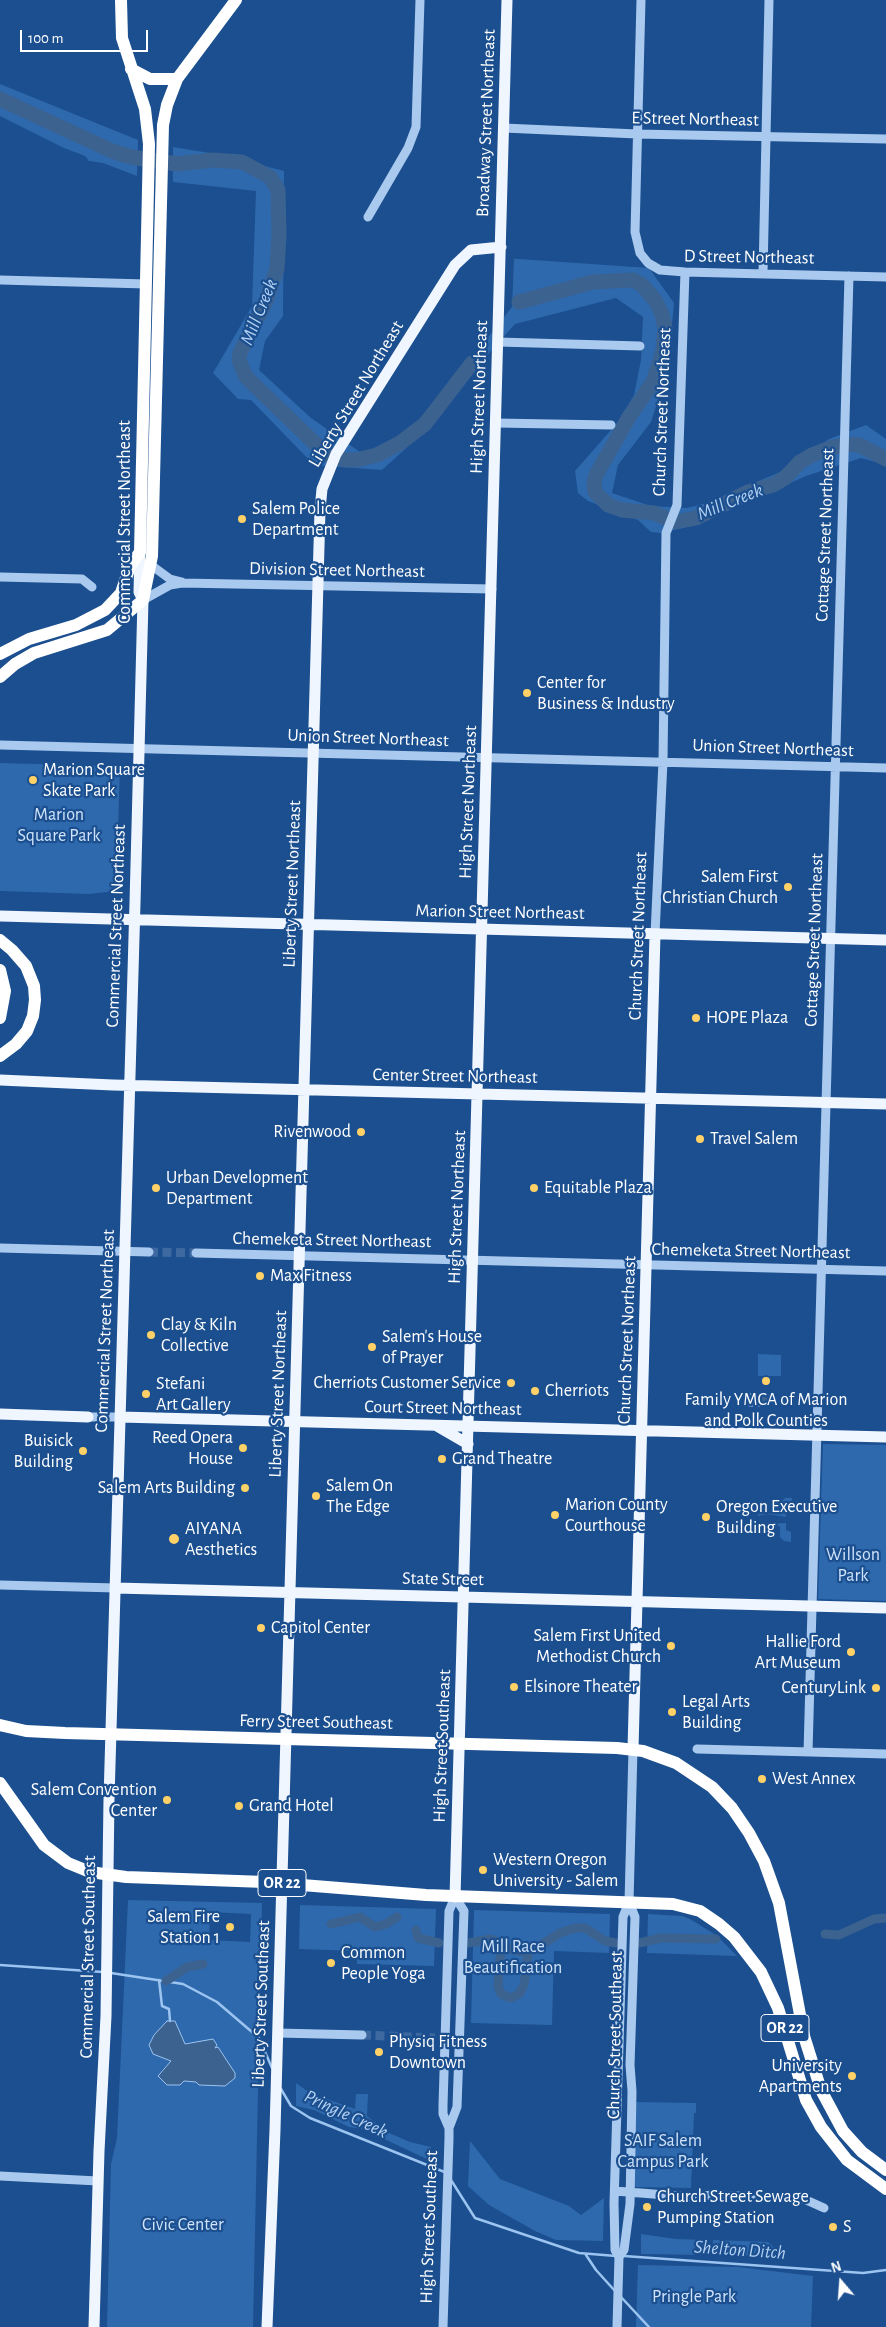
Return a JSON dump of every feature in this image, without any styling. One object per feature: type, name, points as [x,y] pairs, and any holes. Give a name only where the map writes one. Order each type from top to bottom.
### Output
[{"type":"highway","name":"Commercial Street Northeast","points":[[121,0],[122,38],[146,109],[155,144],[156,435],[151,565],[143,600]]},
{"type":"highway","points":[[131,69],[150,79],[177,79],[236,0]]},
{"type":"highway","name":"Commercial Street Northeast","points":[[155,144],[177,79]]},
{"type":"highway","name":"Commercial Street Northeast","points":[[140,552],[146,284],[154,189]]},
{"type":"highway","points":[[0,666],[1,651],[29,639],[83,622],[105,610],[121,593],[130,566],[140,552]]},
{"type":"highway","points":[[0,677],[15,664],[34,653],[107,630],[143,600]]},
{"type":"highway","points":[[0,940],[22,960],[34,986],[35,1007],[30,1024],[23,1036],[12,1048],[0,1056]]},
{"type":"highway","points":[[0,1018],[5,998],[1,973]]},
{"type":"highway","name":"Ferry Street Southeast","points":[[0,1724],[26,1731],[633,1749]]},
{"type":"highway","name":"OR 22","points":[[633,1749],[667,1759],[693,1773],[712,1787],[732,1808],[749,1833],[764,1861],[779,1903],[804,2036],[820,2090],[843,2131],[862,2152],[886,2170]]},
{"type":"highway","name":"OR 22","points":[[0,1782],[30,1827],[50,1851],[68,1863],[90,1872],[282,1883],[455,1897],[673,1904],[700,1911],[724,1928],[742,1946],[761,1972],[773,1994],[806,2100],[821,2127],[847,2160],[886,2190]]},
{"type":"main road","name":"Broadway Street Northeast","points":[[501,247],[507,0]]},
{"type":"main road","name":"High Street Northeast","points":[[464,1597],[501,247]]},
{"type":"main road","name":"Liberty Street Northeast","points":[[290,1593],[322,489],[329,468],[344,441],[455,266],[471,250],[501,247]]},
{"type":"main road","name":"Commercial Street Northeast","points":[[116,1588],[143,600],[139,592],[140,552]]},
{"type":"main road","name":"Marion Street Northeast","points":[[0,916],[886,940]]},
{"type":"main road","name":"Church Street Northeast","points":[[637,1602],[655,934]]},
{"type":"main road","name":"Center Street Northeast","points":[[0,1080],[23,1080],[129,1091],[304,1090],[886,1104]]},
{"type":"main road","name":"Court Street Northeast","points":[[0,1414],[88,1417]]},
{"type":"main road","name":"Court Street Northeast","points":[[120,1418],[886,1437]]},
{"type":"main road","points":[[435,1426],[468,1444]]},
{"type":"main road","name":"State Street","points":[[116,1588],[886,1608]]},
{"type":"main road","name":"Commercial Street Southeast","points":[[94,2327],[98,2181],[106,2016],[107,1897],[116,1588]]},
{"type":"main road","name":"Liberty Street Southeast","points":[[267,2327],[275,2130],[290,1593]]},
{"type":"main road","name":"High Street Southeast","points":[[455,1897],[464,1597]]},
{"type":"main road","name":"Church Street Southeast","points":[[633,1749],[637,1602]]},
{"type":"main road","points":[[90,1872],[107,1897]]},
{"type":"street","points":[[368,217],[408,148],[416,127],[420,0]]},
{"type":"street","name":"D Street Northeast","points":[[641,0],[635,232],[640,253],[648,263],[660,270],[685,272],[886,277]]},
{"type":"street","points":[[763,273],[768,0]]},
{"type":"street","name":"E Street Northeast","points":[[504,128],[637,134],[886,139]]},
{"type":"street","name":"Church Street Northeast","points":[[655,934],[662,761],[666,533],[676,505],[685,272]]},
{"type":"street","name":"Cottage Street Northeast","points":[[808,1752],[849,276]]},
{"type":"street","points":[[0,280],[146,284]]},
{"type":"street","points":[[498,342],[640,346]]},
{"type":"street","points":[[496,423],[611,426]]},
{"type":"street","points":[[151,565],[170,579],[182,583]]},
{"type":"street","points":[[0,577],[82,579],[92,587]]},
{"type":"street","points":[[143,600],[170,585],[182,583]]},
{"type":"street","name":"Division Street Northeast","points":[[182,583],[492,589]]},
{"type":"street","name":"Union Street Northeast","points":[[0,745],[886,768]]},
{"type":"street","points":[[0,1248],[144,1252]]},
{"type":"street","name":"Chemeketa Street Northeast","points":[[196,1253],[886,1271]]},
{"type":"street","name":"Court Street Northeast","points":[[88,1417],[120,1418]]},
{"type":"street","name":"State Street","points":[[0,1585],[116,1588]]},
{"type":"street","name":"Church Street Southeast","points":[[619,2256],[624,2250],[630,2193],[634,1917],[629,1902],[633,1749]]},
{"type":"street","points":[[697,1749],[886,1754]]},
{"type":"street","name":"High Street Southeast","points":[[449,2128],[443,2114],[443,2105],[449,1911],[455,1897]]},
{"type":"street","name":"High Street Southeast","points":[[443,2327],[449,2128],[457,2107],[464,1911],[455,1897]]},
{"type":"street","name":"Church Street Southeast","points":[[617,2327],[619,2256],[615,2250],[615,2191],[622,1917],[629,1902]]},
{"type":"street","points":[[278,2027],[297,2033],[362,2035]]},
{"type":"street","points":[[435,2038],[445,2038]]},
{"type":"street","points":[[0,2176],[98,2181]]},
{"type":"street","points":[[615,2191],[691,2197],[714,2195],[804,2198],[824,2208]]},
{"type":"green space","points":[[0,84],[138,140],[137,176],[103,163],[89,161],[85,156],[64,148],[0,116]]},
{"type":"green space","points":[[173,147],[222,155],[284,171],[283,316],[265,341],[259,370],[311,418],[363,454],[390,445],[426,415],[457,377],[512,307],[514,259],[519,259],[649,268],[674,303],[668,368],[651,422],[618,465],[612,493],[651,506],[687,508],[703,504],[778,473],[829,439],[866,425],[886,439],[886,465],[861,458],[806,476],[696,525],[661,533],[651,532],[638,520],[588,501],[578,493],[575,471],[618,422],[634,395],[641,360],[643,317],[616,298],[515,324],[464,381],[436,421],[382,470],[314,465],[251,400],[238,399],[213,373],[252,306],[256,191],[173,182]]},
{"type":"green space","name":"Marion Square Park","points":[[0,763],[120,766],[116,891],[89,894],[0,891]]},
{"type":"green space","points":[[758,1354],[781,1355],[781,1376],[758,1376]]},
{"type":"green space","name":"Willson Park","points":[[823,1444],[886,1445],[886,1601],[818,1599]]},
{"type":"green space","points":[[785,1498],[792,1498],[791,1508],[786,1509],[786,1517],[767,1514],[758,1516],[758,1513],[780,1514],[781,1502]]},
{"type":"green space","points":[[758,1522],[767,1524],[786,1523],[786,1530],[791,1532],[791,1542],[784,1541],[780,1537],[780,1526],[758,1525]]},
{"type":"green space","name":"Civic Center","points":[[128,1900],[262,1903],[253,2327],[107,2327],[111,2164],[117,2138]],"holes":[[[210,1912],[251,1914],[250,1942],[209,1940]],[[175,2021],[184,2043],[206,2042],[217,2046],[215,2048],[218,2047],[235,2073],[199,2085],[196,2082],[183,2081],[180,2083],[161,2071],[171,2061],[163,2058],[149,2045],[154,2035],[165,2025]]]},
{"type":"green space","name":"Mill Race Beautification","points":[[300,1905],[436,1909],[434,1966],[357,1964],[357,1951],[299,1949]]},
{"type":"green space","name":"Mill Race Beautification","points":[[474,1910],[610,1914],[609,1953],[554,1951],[552,2025],[471,2023]]},
{"type":"green space","points":[[648,1914],[682,1916],[690,1919],[716,1935],[737,1956],[647,1953]]},
{"type":"green space","points":[[296,2083],[310,2093],[355,2109],[356,2094],[368,2094],[367,2116],[389,2133],[410,2142],[431,2147],[431,2161],[363,2129],[349,2127],[314,2110],[296,2106]]},
{"type":"green space","name":"SAIF Salem Campus Park","points":[[635,2102],[696,2103],[691,2188],[636,2187],[633,2185]]},
{"type":"green space","points":[[470,2141],[500,2179],[569,2206],[581,2215],[604,2198],[603,2241],[556,2240],[535,2231],[489,2205],[468,2186]]},
{"type":"green space","points":[[641,2234],[676,2239],[706,2240],[706,2255],[641,2254]]},
{"type":"green space","points":[[713,2240],[768,2242],[777,2250],[777,2256],[712,2255]]},
{"type":"green space","name":"Pringle Park","points":[[638,2265],[738,2267],[813,2276],[811,2327],[636,2327]]},
{"type":"shaded area","points":[[750,1394],[769,1395],[768,1406],[749,1406]]},
{"type":"shaded area","points":[[167,2021],[175,2021],[185,2044],[213,2039],[217,2045],[215,2048],[218,2047],[235,2073],[235,2078],[225,2086],[199,2085],[196,2082],[184,2081],[180,2085],[167,2085],[158,2076],[171,2061],[153,2054],[149,2045],[154,2035]]},
{"type":"waterway","name":"Mill Creek","points":[[0,99],[112,151],[131,157],[177,164],[213,160],[242,162],[270,177],[278,190],[279,235],[277,269],[266,301],[240,353],[239,360],[246,377],[326,454],[345,460],[356,460],[377,455],[400,443],[425,424],[472,363]]},
{"type":"waterway","name":"Mill Creek","points":[[519,302],[593,282],[633,280],[642,285],[655,300],[662,314],[665,328],[663,351],[653,382],[629,417],[597,473],[594,482],[595,492],[608,505],[622,510],[654,513],[675,522],[696,518],[748,492],[773,485],[785,478],[800,462],[830,448],[847,444],[859,445],[886,459]]},
{"type":"waterway","points":[[331,1924],[360,1917],[375,1927],[386,1924],[397,1917]]},
{"type":"waterway","points":[[825,1934],[839,1935],[874,1919],[886,1918]]},
{"type":"waterway","points":[[468,1943],[490,1939],[494,1940],[501,1947],[498,1986],[501,1994],[511,1998],[519,1994],[524,1985],[528,1953],[560,1933],[575,1928],[585,1928],[605,1941],[616,1943]]},
{"type":"waterway","points":[[416,1930],[418,1938],[439,1943]]},
{"type":"waterway","points":[[639,1943],[661,1938],[716,1939]]},
{"type":"waterway","points":[[501,1947],[528,1953]]},
{"type":"waterway","points":[[166,1981],[187,1967],[203,1964]]},
{"type":"waterway","name":"Pringle Creek","points":[[0,1965],[103,1972]]},
{"type":"waterway","name":"Pringle Creek","points":[[111,1973],[183,1984],[217,2002],[259,2038],[272,2068]]},
{"type":"waterway","points":[[159,1980],[162,2006],[169,2009],[170,2021]]},
{"type":"waterway","name":"Pringle Creek","points":[[281,2089],[291,2106],[310,2118],[447,2173]]},
{"type":"waterway","name":"Pringle Creek","points":[[451,2180],[475,2218],[579,2253],[616,2256]]},
{"type":"waterway","name":"Pringle Creek","points":[[586,2255],[596,2270],[615,2291]]},
{"type":"waterway","name":"Shelton Ditch","points":[[624,2256],[863,2273],[886,2270]]},
{"type":"waterway","name":"Pringle Creek","points":[[621,2297],[649,2327]]},
{"type":"tunnel","points":[[149,1252],[196,1253]]},
{"type":"tunnel","points":[[362,2035],[435,2038]]},
{"type":"place","name":"Salem Police Department","points":[[242,519]]},
{"type":"place","name":"Center for Business & Industry","points":[[527,693]]},
{"type":"place","name":"Marion Square Skate Park","points":[[33,780]]},
{"type":"place","name":"Salem First Christian Church","points":[[788,887]]},
{"type":"place","name":"HOPE Plaza","points":[[696,1018]]},
{"type":"place","name":"Rivenwood","points":[[361,1132]]},
{"type":"place","name":"Travel Salem","points":[[700,1139]]},
{"type":"place","name":"Urban Development Department","points":[[156,1188]]},
{"type":"place","name":"Equitable Plaza","points":[[534,1188]]},
{"type":"place","name":"Max Fitness","points":[[260,1276]]},
{"type":"place","name":"Clay & Kiln Collective","points":[[151,1335]]},
{"type":"place","name":"Salem's House of Prayer","points":[[372,1347]]},
{"type":"place","name":"Family YMCA of Marion and Polk Counties","points":[[766,1381]]},
{"type":"place","name":"Cherriots Customer Service","points":[[511,1383]]},
{"type":"place","name":"Cherriots","points":[[535,1391]]},
{"type":"place","name":"Stefani Art Gallery","points":[[146,1394]]},
{"type":"place","name":"Reed Opera House","points":[[243,1448]]},
{"type":"place","name":"Buisick Building","points":[[83,1451]]},
{"type":"place","name":"Grand Theatre","points":[[442,1459]]},
{"type":"place","name":"Salem Arts Building","points":[[245,1488]]},
{"type":"place","name":"Salem On The Edge","points":[[316,1496]]},
{"type":"place","name":"Marion County Courthouse","points":[[555,1515]]},
{"type":"place","name":"Oregon Executive Building","points":[[706,1517]]},
{"type":"place","name":"AIYANA Aesthetics","points":[[174,1539]]},
{"type":"place","name":"Capitol Center","points":[[261,1628]]},
{"type":"place","name":"Salem First United Methodist Church","points":[[671,1646]]},
{"type":"place","name":"Hallie Ford Art Museum","points":[[851,1652]]},
{"type":"place","name":"Elsinore Theater","points":[[514,1687]]},
{"type":"place","name":"CenturyLink","points":[[876,1688]]},
{"type":"place","name":"Legal Arts Building","points":[[672,1712]]},
{"type":"place","name":"West Annex","points":[[762,1779]]},
{"type":"place","name":"Salem Convention Center","points":[[167,1800]]},
{"type":"place","name":"Grand Hotel","points":[[239,1806]]},
{"type":"place","name":"Western Oregon University - Salem","points":[[483,1870]]},
{"type":"place","name":"Salem Fire Station 1","points":[[230,1927]]},
{"type":"place","name":"Common People Yoga","points":[[331,1963]]},
{"type":"place","name":"Physiq Fitness Downtown","points":[[379,2052]]},
{"type":"place","name":"University Apartments","points":[[852,2076]]},
{"type":"place","name":"Church Street Sewage Pumping Station","points":[[647,2207]]},
{"type":"place","name":"S","points":[[833,2227]]}]
